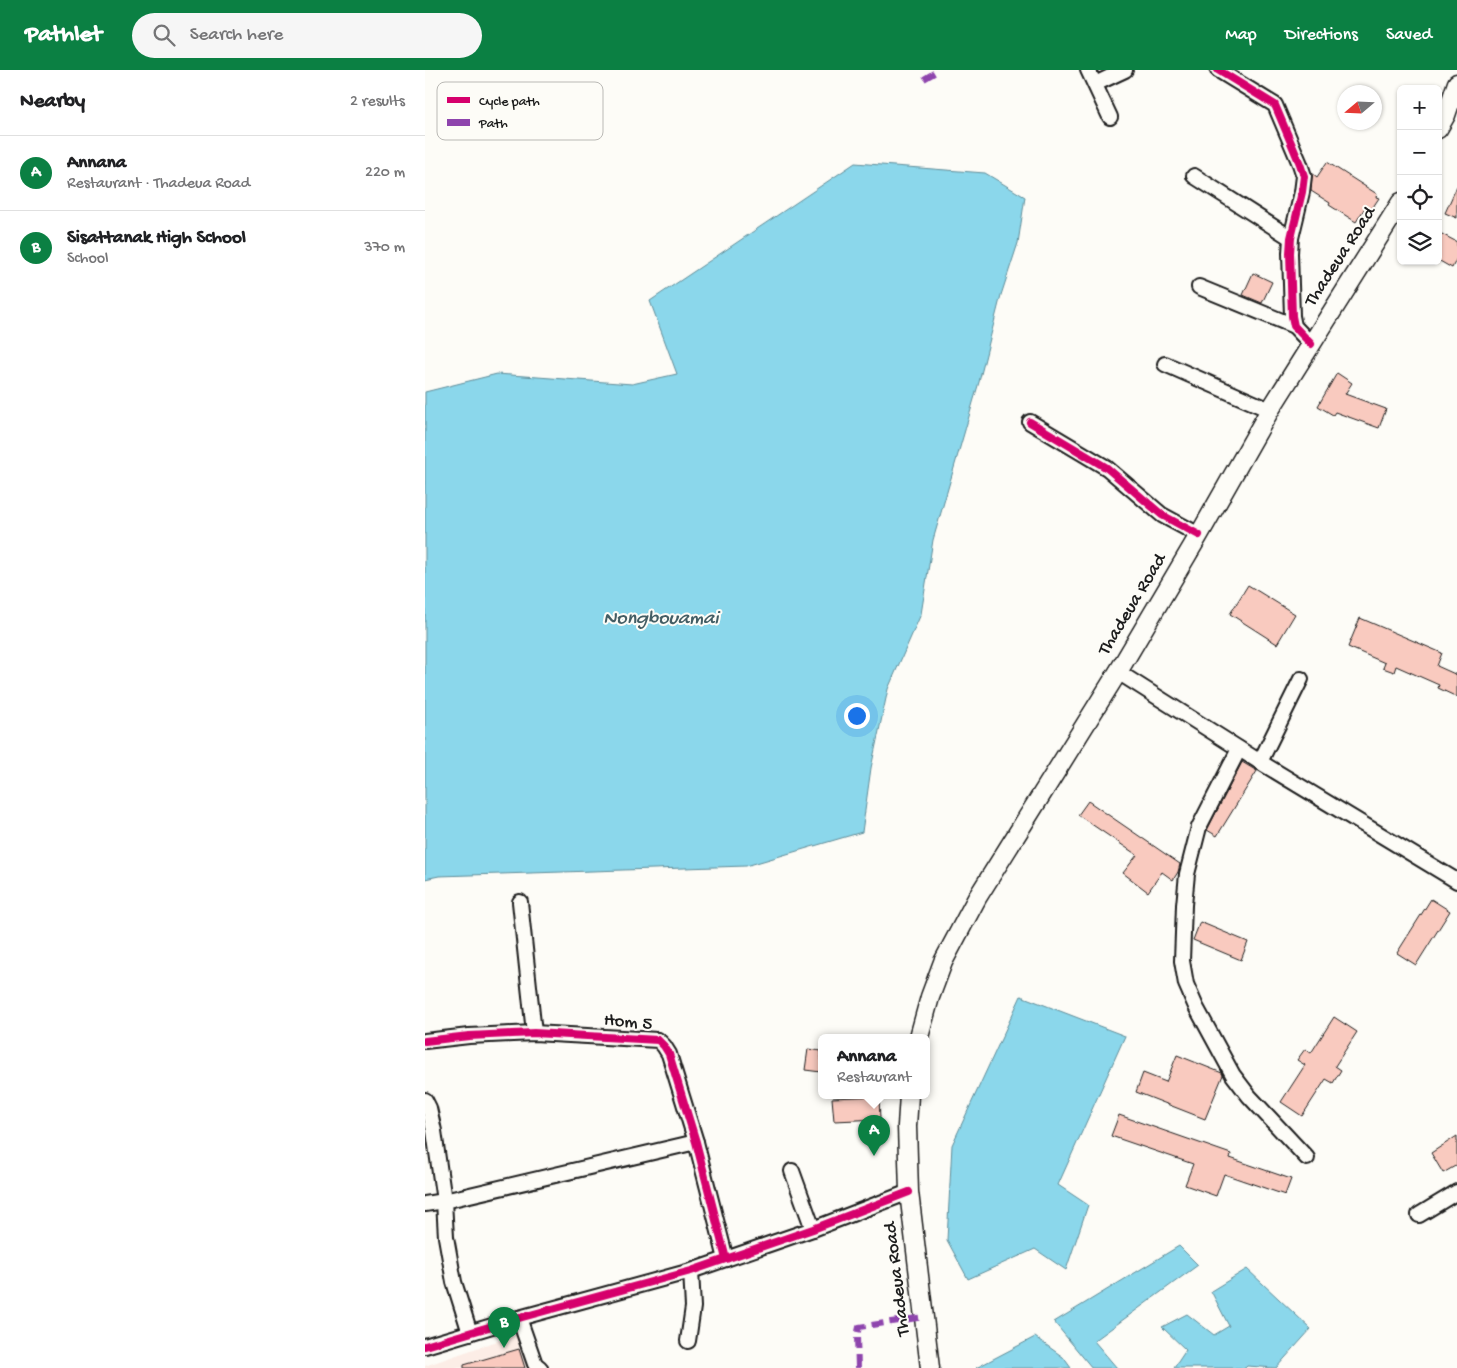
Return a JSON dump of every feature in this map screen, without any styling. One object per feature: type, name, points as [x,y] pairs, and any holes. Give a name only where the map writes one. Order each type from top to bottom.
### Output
[{"type":"main road","points":[[1447,121],[1457,83]]},
{"type":"main road","name":"Thadeua Road","points":[[920,1034],[930,997],[943,962],[983,890],[1118,672],[1270,410],[1397,208]]},
{"type":"main road","name":"Thadeua Road","points":[[909,1099],[907,1126],[909,1192],[930,1368]]},
{"type":"street","points":[[1088,70],[1110,117]]},
{"type":"street","points":[[1095,84],[1125,70]]},
{"type":"street","points":[[1219,70],[1275,106],[1304,176],[1291,238],[1291,307],[1294,326]]},
{"type":"street","points":[[1194,176],[1291,238]]},
{"type":"street","points":[[1199,287],[1294,326],[1311,344]]},
{"type":"street","points":[[1165,364],[1270,410]]},
{"type":"street","points":[[1030,422],[1107,468],[1162,515],[1199,535]]},
{"type":"street","points":[[1118,672],[1259,762],[1457,881]]},
{"type":"street","points":[[1259,762],[1301,678]]},
{"type":"street","points":[[1239,749],[1199,827],[1187,874],[1182,961],[1186,984],[1196,1007],[1233,1076],[1249,1096],[1307,1158]]},
{"type":"street","points":[[520,902],[534,1033]]},
{"type":"street","name":"Hom 5","points":[[425,1041],[469,1036],[534,1033],[657,1040],[665,1046],[669,1054],[696,1142],[726,1259]]},
{"type":"street","points":[[425,1100],[429,1108],[434,1131],[444,1201],[446,1238],[454,1282],[470,1333]]},
{"type":"street","points":[[425,1204],[696,1142]]},
{"type":"street","points":[[793,1170],[813,1229]]},
{"type":"street","points":[[425,1346],[691,1271],[813,1229],[909,1192]]},
{"type":"street","points":[[1419,1216],[1457,1192]]},
{"type":"street","points":[[688,1341],[693,1307],[691,1271]]},
{"type":"street","points":[[519,1318],[535,1364],[540,1368]]},
{"type":"shaded area","points":[[526,1331],[540,1368],[425,1368],[425,1366]]},
{"type":"water","name":"Nongbouamai","points":[[855,163],[985,173],[1025,197],[1018,243],[1001,295],[979,382],[933,540],[921,614],[888,689],[871,768],[862,832],[746,866],[439,876],[425,879],[425,392],[497,374],[632,384],[677,374],[650,301]]},
{"type":"water","points":[[1021,996],[1125,1036],[1058,1185],[1088,1205],[1066,1270],[1035,1249],[968,1279],[947,1240],[952,1145]]},
{"type":"water","points":[[1179,1246],[1198,1265],[1094,1341],[1117,1368],[1092,1368],[1054,1322]]},
{"type":"water","points":[[1247,1269],[1311,1329],[1276,1368],[1247,1366],[1245,1368],[1174,1368],[1186,1350],[1162,1327],[1187,1314],[1214,1335],[1229,1326],[1211,1291]]},
{"type":"water","points":[[1035,1337],[1063,1357],[1071,1368],[976,1368]]},
{"type":"building","points":[[1327,162],[1377,194],[1376,197],[1379,198],[1371,210],[1366,206],[1356,222],[1311,191],[1312,173],[1317,177]]},
{"type":"building","points":[[1457,186],[1457,218],[1445,213]]},
{"type":"building","points":[[1442,234],[1457,242],[1457,258],[1452,268],[1442,262]]},
{"type":"building","points":[[1253,273],[1272,282],[1262,303],[1243,295]]},
{"type":"building","points":[[1337,373],[1352,383],[1345,394],[1386,409],[1379,428],[1335,412],[1333,415],[1318,406]]},
{"type":"building","points":[[1248,585],[1295,614],[1277,644],[1230,614]]},
{"type":"building","points":[[1360,618],[1442,653],[1437,666],[1457,675],[1457,697],[1438,688],[1439,685],[1396,666],[1394,672],[1383,668],[1385,663],[1348,647]]},
{"type":"building","points":[[1242,762],[1257,771],[1217,836],[1207,830]]},
{"type":"building","points":[[1088,801],[1180,864],[1173,880],[1162,872],[1148,892],[1123,873],[1137,855],[1078,815]]},
{"type":"building","points":[[1431,899],[1450,911],[1416,965],[1397,953]]},
{"type":"building","points":[[1200,922],[1248,942],[1241,960],[1193,940]]},
{"type":"building","points":[[1334,1017],[1357,1032],[1335,1066],[1341,1070],[1333,1083],[1326,1079],[1302,1116],[1281,1102],[1305,1065],[1297,1060],[1305,1049],[1311,1053]]},
{"type":"building","points":[[808,1049],[818,1051],[818,1072],[805,1070]]},
{"type":"building","points":[[1177,1055],[1223,1075],[1205,1119],[1136,1092],[1143,1073],[1166,1082]]},
{"type":"building","points":[[832,1099],[879,1099],[880,1119],[834,1121]]},
{"type":"building","points":[[1119,1115],[1231,1154],[1230,1158],[1291,1179],[1285,1195],[1224,1174],[1216,1196],[1185,1185],[1193,1164],[1111,1136]]},
{"type":"building","points":[[1457,1136],[1457,1165],[1443,1173],[1431,1153]]},
{"type":"building","points":[[519,1349],[525,1368],[464,1368],[464,1365]]},
{"type":"marked path","points":[[924,79],[939,70]]},
{"type":"marked path","points":[[858,1368],[857,1336],[859,1327],[924,1317]]},
{"type":"cycle path","points":[[1218,70],[1275,105],[1300,164],[1304,176],[1291,238],[1290,253],[1292,316],[1294,326],[1311,344]]},
{"type":"cycle path","points":[[1030,422],[1107,468],[1162,515],[1199,535]]},
{"type":"cycle path","points":[[425,1041],[469,1036],[534,1033],[658,1040],[669,1054],[696,1142],[726,1259]]},
{"type":"cycle path","points":[[425,1346],[691,1271],[813,1229],[909,1192]]},
{"type":"place","name":"Annana","points":[[874,1156]]},
{"type":"place","name":"Sisattanak High School","points":[[504,1348]]}]
